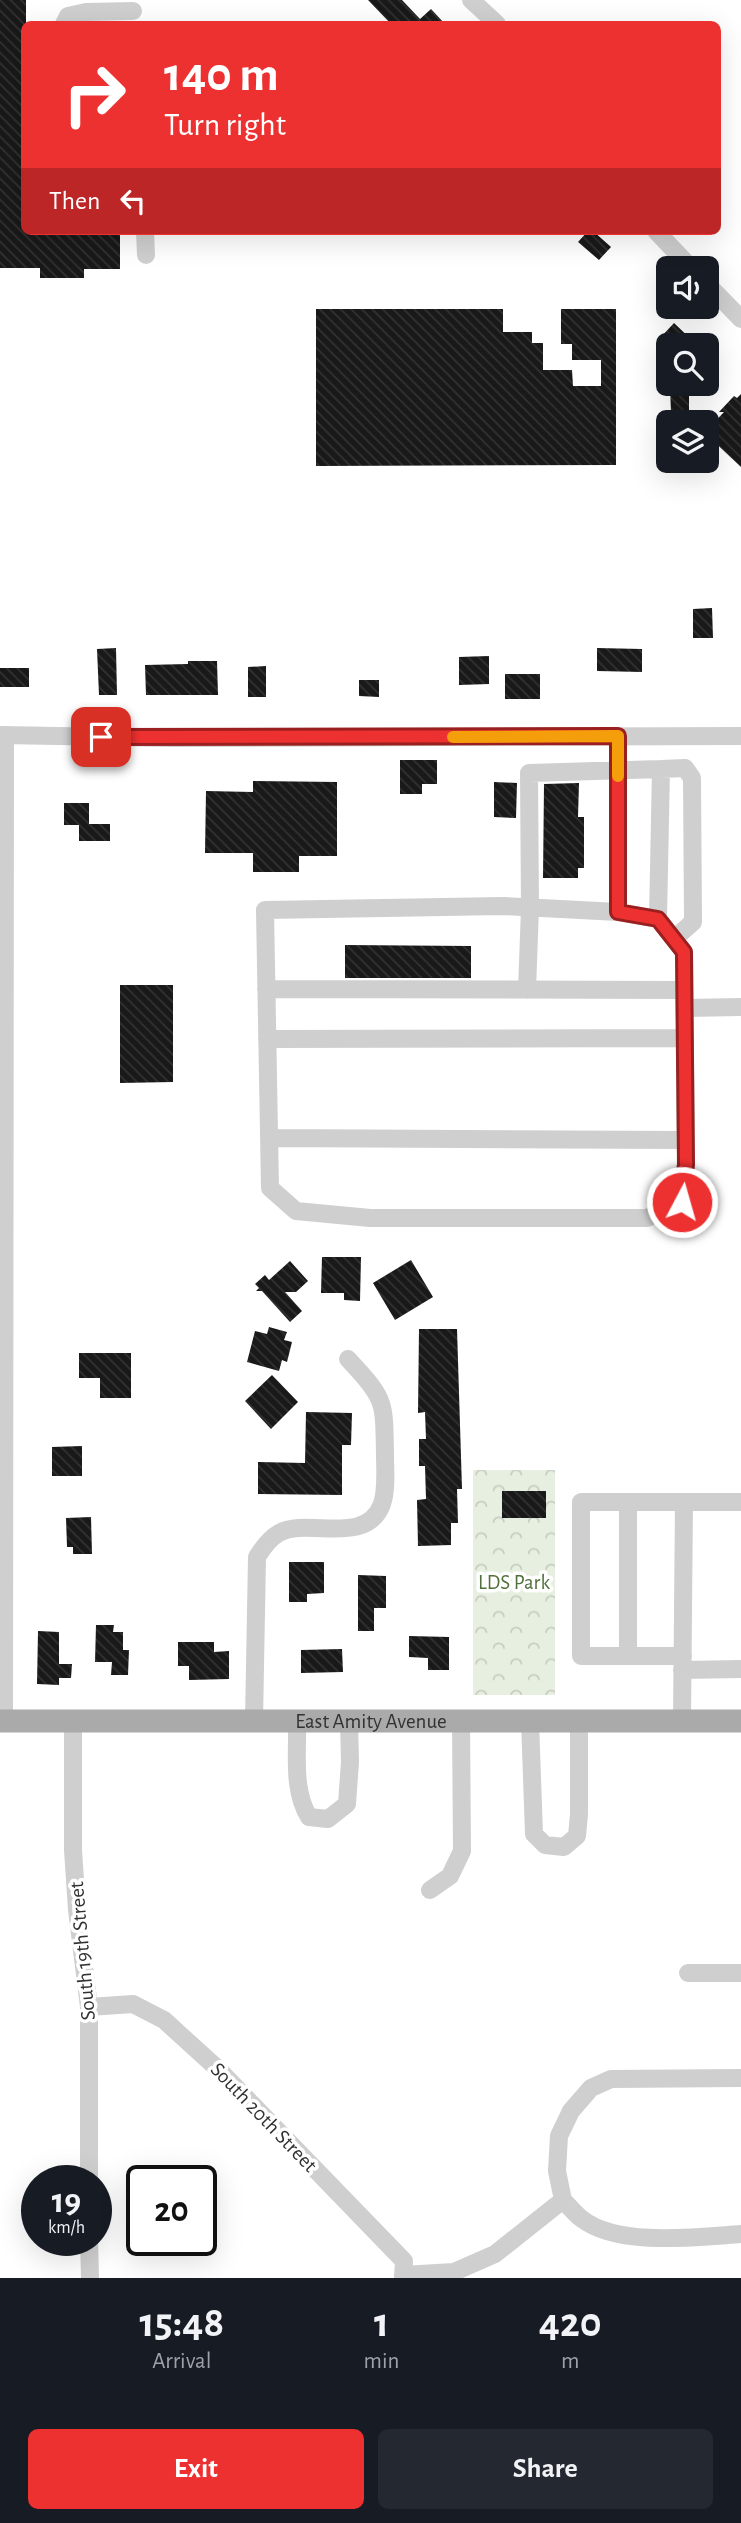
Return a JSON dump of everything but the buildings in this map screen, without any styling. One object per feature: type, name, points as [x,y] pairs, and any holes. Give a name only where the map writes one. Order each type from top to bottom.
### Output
[{"type":"main road","name":"East Amity Avenue","points":[[2,1721],[741,1721]]},
{"type":"street","points":[[471,0],[494,21]]},
{"type":"street","points":[[66,21],[68,16],[86,12],[133,12]]},
{"type":"street","points":[[145,235],[146,255]]},
{"type":"street","points":[[660,235],[680,256]]},
{"type":"street","points":[[719,296],[741,319]]},
{"type":"street","points":[[2,1721],[2,735],[173,738],[741,736]]},
{"type":"street","points":[[618,736],[618,912]]},
{"type":"street","points":[[527,990],[530,908],[529,773],[685,768],[692,778],[693,922],[674,939]]},
{"type":"street","points":[[658,919],[618,912],[530,908],[265,910],[270,1188],[296,1210],[370,1218],[647,1218],[682,1202],[686,1140],[684,952],[658,919],[661,769]]},
{"type":"street","points":[[266,989],[684,990]]},
{"type":"street","points":[[685,1008],[741,1007]]},
{"type":"street","points":[[267,1039],[685,1038]]},
{"type":"street","points":[[269,1138],[686,1140]]},
{"type":"street","points":[[254,1721],[257,1557],[262,1548],[279,1533],[295,1529],[344,1529],[367,1523],[382,1505],[385,1480],[384,1409],[376,1390],[348,1359]]},
{"type":"street","points":[[741,1502],[581,1502],[581,1656],[628,1656],[741,1669]]},
{"type":"street","points":[[628,1502],[628,1656]]},
{"type":"street","points":[[682,1720],[684,1502]]},
{"type":"street","points":[[430,1890],[450,1876],[462,1851],[461,1720]]},
{"type":"street","points":[[530,1721],[534,1833],[545,1845],[564,1847],[577,1836],[579,1720]]},
{"type":"street","name":"South 19th Street","points":[[73,1721],[73,1850],[77,1910],[89,2007],[89,2165]]},
{"type":"street","points":[[297,1721],[298,1788],[301,1804],[309,1817],[328,1819],[347,1804],[349,1721]]},
{"type":"street","points":[[688,1973],[741,1973]]},
{"type":"street","name":"South 20th Street","points":[[89,2007],[133,2004],[164,2020],[219,2070],[404,2261],[404,2277]]},
{"type":"street","points":[[741,2078],[611,2079],[591,2088],[571,2111],[559,2136],[557,2171],[563,2200],[583,2220],[610,2233],[667,2238],[741,2234]]},
{"type":"street","points":[[404,2277],[454,2272],[495,2254],[563,2200]]},
{"type":"street","points":[[89,2256],[90,2278]]},
{"type":"green space","name":"LDS Park","points":[[473,1470],[555,1470],[555,1695],[473,1695]]},
{"type":"slow traffic","points":[[453,737],[618,736],[618,776]]},
{"type":"route","points":[[101,737],[618,736],[618,912],[658,919],[684,952],[686,1164],[682,1202]]}]
